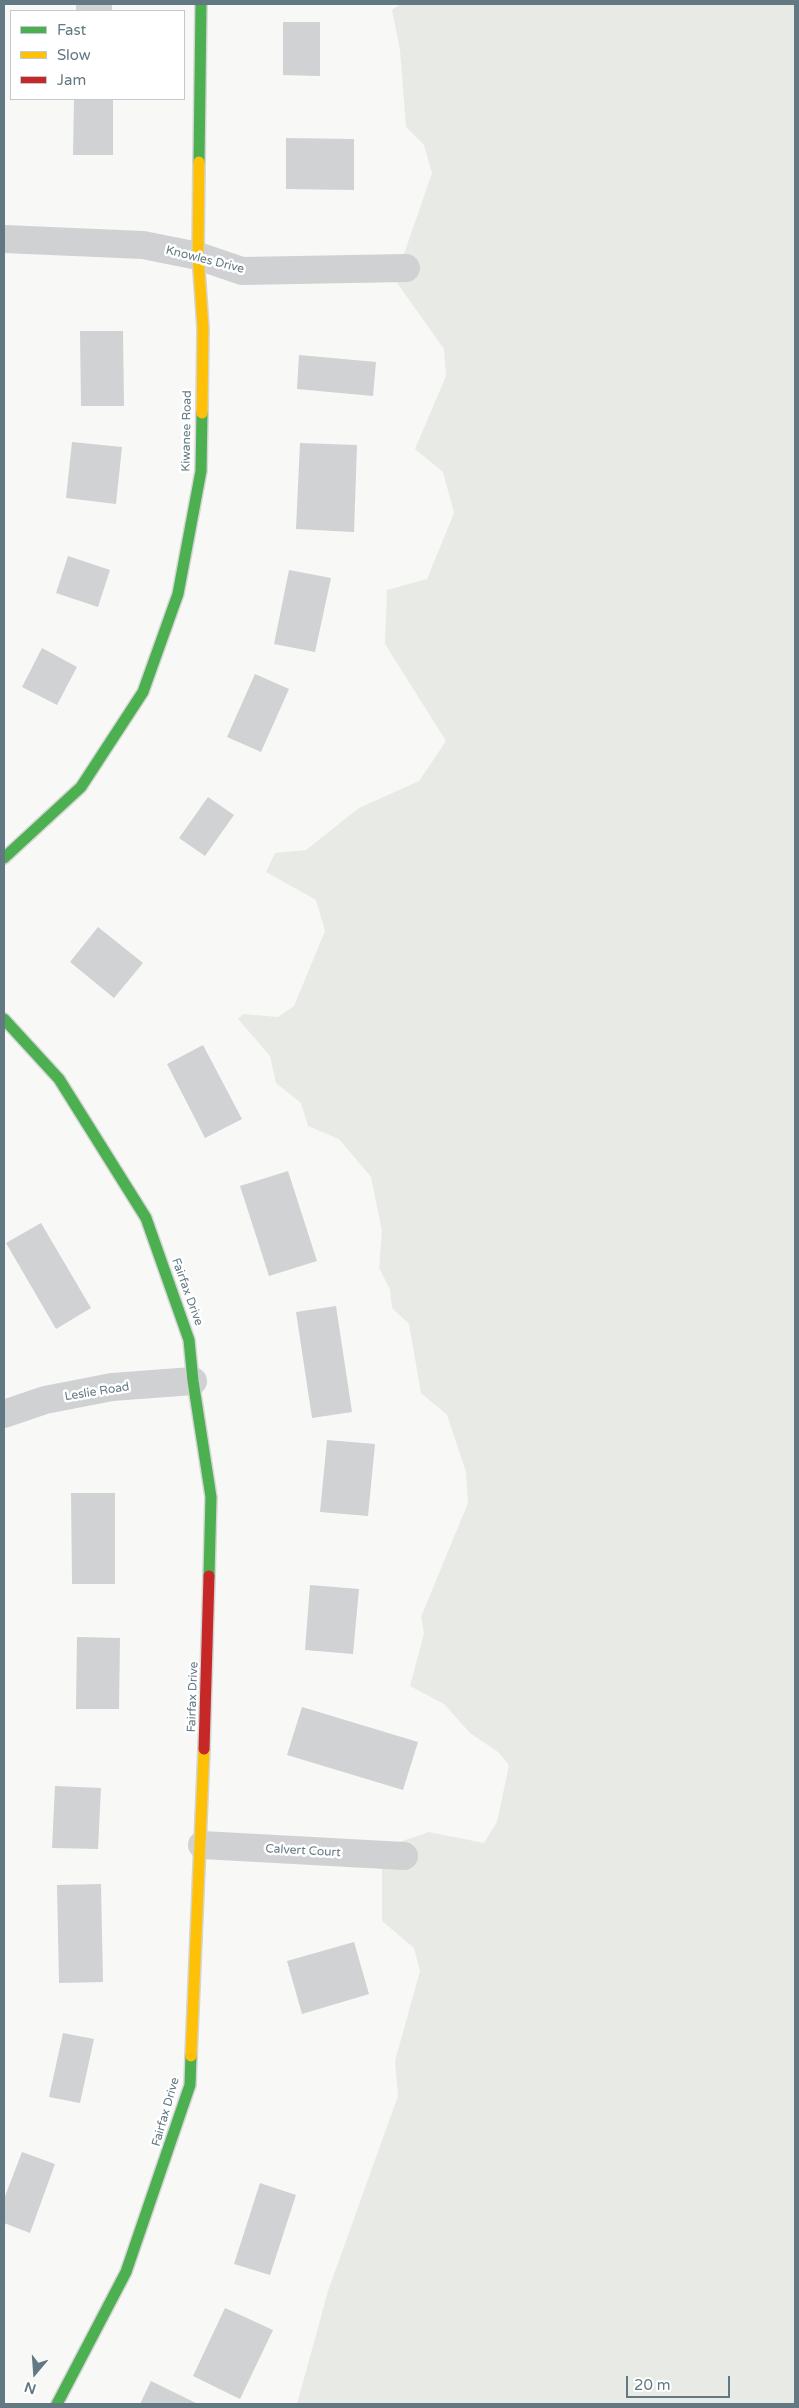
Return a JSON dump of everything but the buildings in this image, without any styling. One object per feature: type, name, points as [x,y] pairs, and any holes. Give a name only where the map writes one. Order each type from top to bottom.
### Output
[{"type":"street","name":"Kiwanee Road","points":[[4,858],[81,787],[143,692],[178,594],[201,471],[203,328],[198,256],[201,4]]},
{"type":"street","name":"Knowles Drive","points":[[4,239],[143,245],[198,256],[242,271],[406,268]]},
{"type":"street","name":"Fairfax Drive","points":[[4,1019],[59,1079],[146,1218],[189,1340],[193,1381],[211,1497],[202,1845],[190,2085],[126,2272],[57,2404]]},
{"type":"street","name":"Leslie Road","points":[[4,1414],[45,1400],[112,1388],[193,1381]]},
{"type":"street","name":"Calvert Court","points":[[202,1845],[404,1856]]},
{"type":"shaded area","points":[[400,4],[795,4],[795,2404],[297,2404],[328,2291],[398,2096],[395,2061],[420,1971],[414,1948],[382,1921],[382,1848],[429,1832],[484,1843],[497,1822],[509,1765],[498,1752],[470,1733],[444,1704],[410,1686],[424,1633],[421,1617],[468,1503],[466,1472],[447,1415],[421,1393],[409,1324],[392,1308],[390,1289],[379,1268],[382,1231],[371,1177],[339,1139],[308,1126],[301,1103],[276,1083],[270,1056],[238,1019],[243,1014],[278,1017],[294,1006],[325,931],[316,900],[266,872],[275,853],[306,850],[359,808],[419,781],[446,741],[385,644],[387,590],[427,579],[454,513],[443,472],[415,449],[446,376],[444,349],[395,280],[432,173],[424,145],[406,127],[400,50],[392,10]]},
{"type":"traffic: fast","points":[[199,162],[201,4]]},
{"type":"traffic: fast","points":[[4,858],[81,787],[143,692],[178,594],[201,471],[202,413]]},
{"type":"traffic: fast","points":[[4,1019],[59,1079],[146,1218],[189,1340],[193,1381],[211,1497],[209,1576]]},
{"type":"traffic: fast","points":[[57,2404],[126,2272],[190,2085],[191,2056]]},
{"type":"traffic: slow","points":[[199,162],[198,256],[203,328],[202,413]]},
{"type":"traffic: slow","points":[[191,2056],[204,1749]]},
{"type":"traffic: jam","points":[[204,1749],[209,1576]]}]
